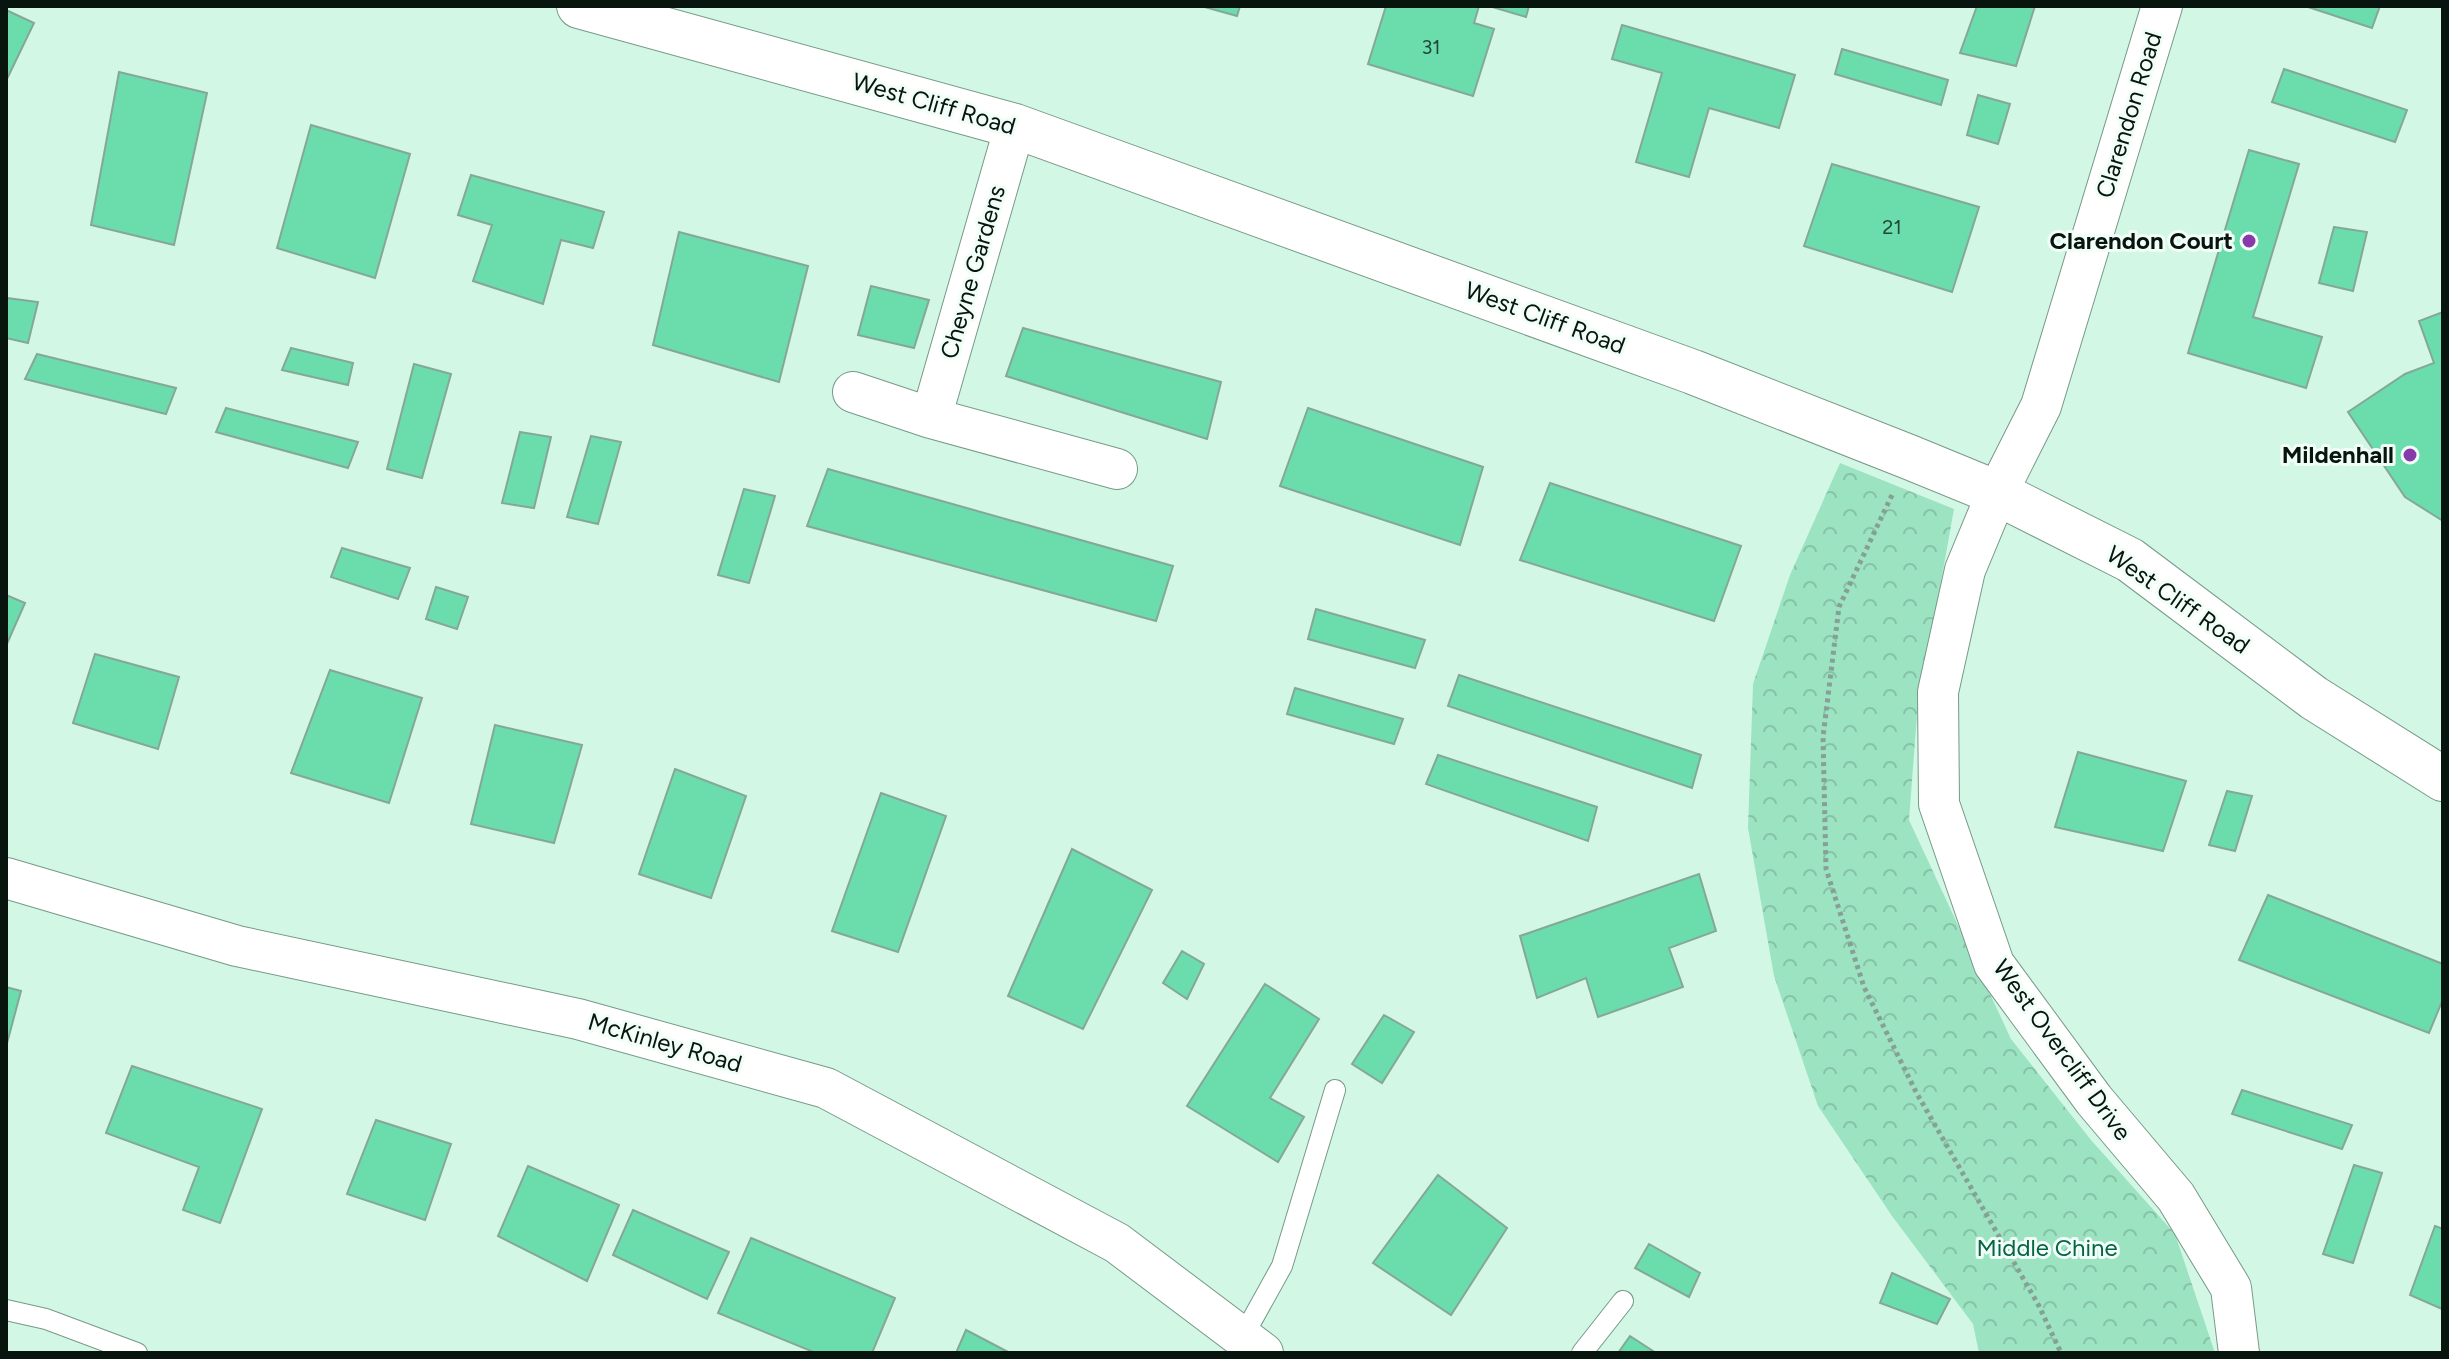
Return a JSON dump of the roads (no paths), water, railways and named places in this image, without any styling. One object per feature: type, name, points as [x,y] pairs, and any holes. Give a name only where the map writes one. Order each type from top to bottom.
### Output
[{"type":"street","name":"West Cliff Road","points":[[579,6],[1015,126],[1693,372],[1997,493],[2130,560],[2314,698],[2443,779]]},
{"type":"street","name":"Clarendon Road","points":[[1997,493],[2041,406],[2162,6]]},
{"type":"street","name":"Cheyne Gardens","points":[[931,418],[1015,126]]},
{"type":"street","points":[[853,392],[931,418],[1117,469]]},
{"type":"street","name":"West Overcliff Drive","points":[[1997,493],[1965,570],[1938,692],[1939,804],[1994,964],[2094,1100],[2176,1197],[2231,1288],[2239,1353]]},
{"type":"street","name":"McKinley Road","points":[[6,878],[237,946],[578,1019],[826,1088],[1117,1243],[1253,1345]]},
{"type":"lane","points":[[1253,1345],[1282,1266],[1335,1090]]},
{"type":"lane","points":[[1582,1353],[1623,1301]]},
{"type":"lane","points":[[6,1310],[46,1319],[137,1353]]},
{"type":"place","name":"Clarendon Court","points":[[2249,241]]},
{"type":"place","name":"Mildenhall","points":[[2410,455]]},
{"type":"park label","name":"Middle Chine","points":[[2047,1248]]}]
